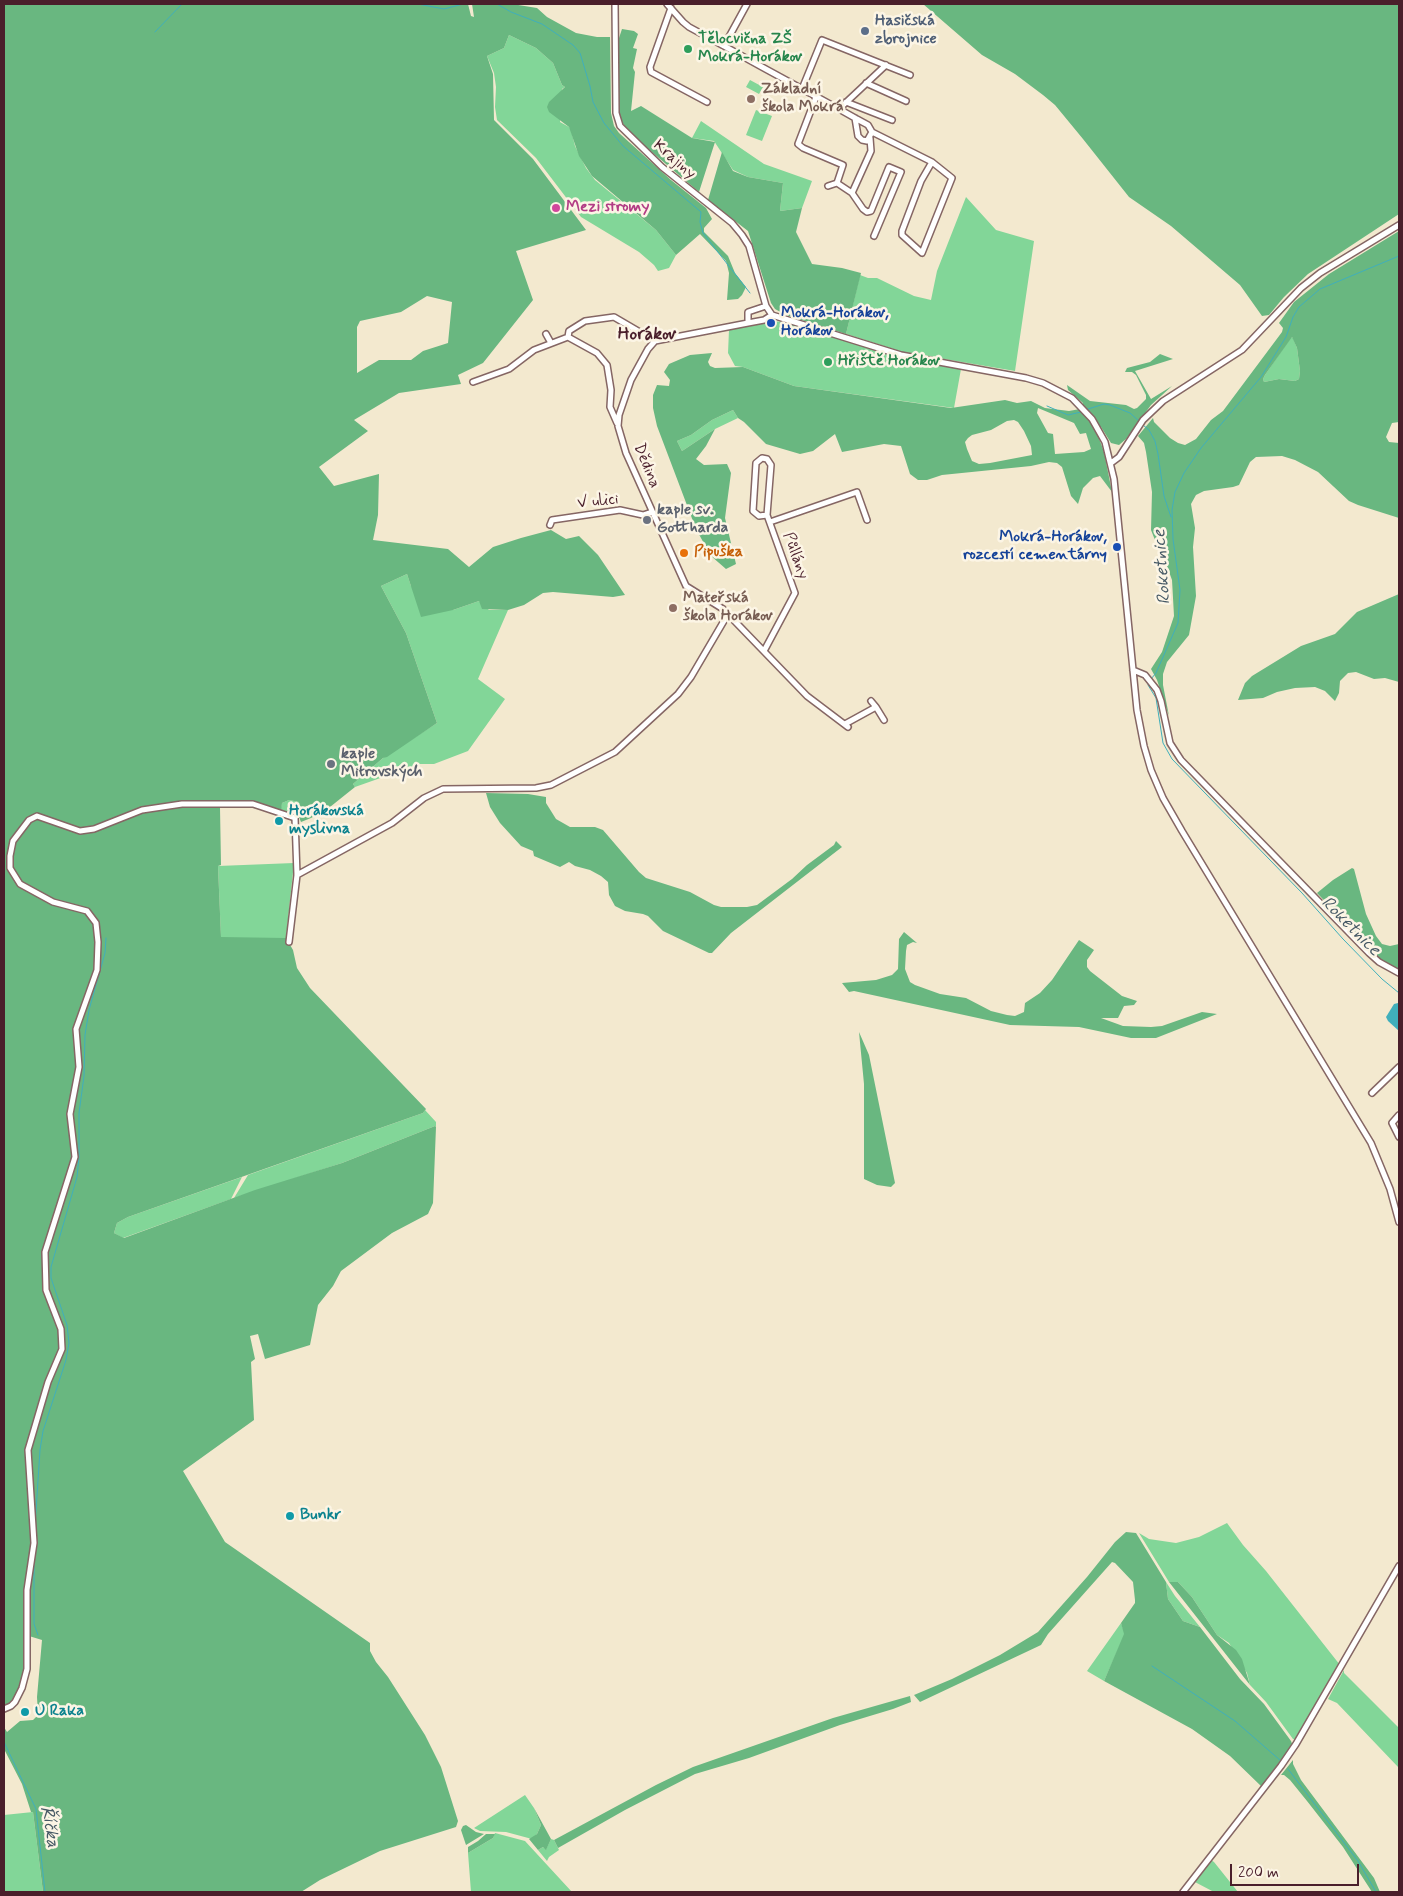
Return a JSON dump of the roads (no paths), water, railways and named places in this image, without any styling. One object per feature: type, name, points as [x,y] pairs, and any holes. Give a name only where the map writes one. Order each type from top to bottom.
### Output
[{"type":"street","name":"Krajiny","points":[[614,4],[616,113],[620,126],[662,167],[732,223],[742,235],[749,246],[766,306],[772,315]]},
{"type":"street","points":[[724,46],[747,4]]},
{"type":"street","points":[[706,102],[651,72],[650,67],[669,6],[689,27],[870,126],[872,152],[852,193]]},
{"type":"street","points":[[802,89],[822,40],[910,76]]},
{"type":"street","points":[[839,109],[886,65]]},
{"type":"street","points":[[866,83],[906,101]]},
{"type":"street","points":[[816,97],[798,144],[803,148],[843,165],[837,183]]},
{"type":"street","points":[[846,102],[892,120]]},
{"type":"street","points":[[855,118],[859,138],[865,141],[871,135]]},
{"type":"street","points":[[871,135],[897,144],[932,162],[952,178],[922,253],[904,236],[902,231],[932,162]]},
{"type":"street","points":[[871,211],[889,167],[901,172],[874,236]]},
{"type":"street","points":[[837,183],[852,193],[863,210],[871,211],[881,219]]},
{"type":"street","points":[[828,186],[837,183]]},
{"type":"street","points":[[1111,463],[1120,457],[1143,420],[1176,391],[1242,350],[1289,300],[1314,278],[1399,225]]},
{"type":"street","points":[[748,324],[748,312],[755,308],[766,306]]},
{"type":"street","points":[[568,337],[569,331],[585,321],[614,317],[656,341],[748,324],[764,320],[772,315],[901,355],[1026,378],[1066,394],[1085,410],[1102,436],[1111,463],[1116,493],[1137,710],[1149,765],[1163,798],[1371,1143],[1390,1189],[1399,1222]]},
{"type":"street","points":[[546,334],[551,344]]},
{"type":"street","points":[[473,382],[509,369],[534,350],[568,337]]},
{"type":"street","points":[[568,337],[597,353],[607,364],[611,390],[610,407],[618,426]]},
{"type":"street","name":"Dědina","points":[[656,341],[648,349],[631,380],[619,415],[618,426],[626,453],[686,586],[728,614]]},
{"type":"street","name":"Půllány","points":[[764,651],[795,593],[768,515],[770,462],[765,458],[759,459],[756,464],[752,511],[759,516],[768,515]]},
{"type":"street","name":"Půllány","points":[[770,522],[857,492],[867,520]]},
{"type":"street","name":"V ulici","points":[[550,525],[552,520],[620,510],[643,515],[652,512]]},
{"type":"street","points":[[297,875],[392,822],[424,798],[443,789],[536,788],[551,785],[615,752],[678,694],[691,677],[728,614],[807,696],[847,726],[876,708]]},
{"type":"street","points":[[1133,670],[1139,671],[1152,683],[1161,701],[1170,743],[1181,760],[1368,953],[1379,962],[1399,973]]},
{"type":"street","points":[[871,701],[884,720]]},
{"type":"street","points":[[4,1709],[15,1702],[22,1688],[26,1669],[27,1590],[34,1543],[28,1450],[48,1382],[62,1349],[61,1329],[46,1290],[45,1252],[75,1157],[70,1114],[79,1067],[76,1029],[97,970],[98,942],[96,923],[87,911],[53,902],[20,884],[10,868],[13,841],[29,820],[37,816],[80,831],[94,829],[142,810],[174,805],[253,804],[295,818],[297,875],[289,942]]},
{"type":"street","points":[[1372,1093],[1399,1067]]},
{"type":"street","points":[[1399,1115],[1392,1123],[1399,1137]]},
{"type":"street","points":[[1182,1892],[1281,1766],[1399,1566]]},
{"type":"water","points":[[1398,1003],[1399,1031],[1386,1017],[1394,1004]]},
{"type":"waterway","points":[[155,32],[182,4]]},
{"type":"waterway","points":[[418,4],[444,9],[463,4]]},
{"type":"waterway","points":[[497,4],[511,12],[542,24],[573,45],[580,53],[593,102],[604,123],[623,146],[701,212],[700,222],[703,233],[750,293]]},
{"type":"waterway","name":"Roketnice","points":[[1151,679],[1156,673],[1178,623],[1180,590],[1173,539],[1172,510],[1175,492],[1184,473],[1201,448],[1261,377],[1286,337],[1293,317],[1299,307],[1320,289],[1399,256]]},
{"type":"waterway","points":[[1085,410],[1104,404],[1110,405],[1130,413],[1140,422]]},
{"type":"waterway","points":[[1047,406],[1068,415],[1081,412]]},
{"type":"waterway","points":[[1143,425],[1149,430],[1155,441],[1164,496],[1171,517]]},
{"type":"waterway","name":"Roketnice","points":[[1149,682],[1148,685],[1156,698],[1163,743],[1172,759],[1302,893],[1343,939],[1382,979],[1399,993]]},
{"type":"waterway","points":[[35,1526],[43,1431],[66,1360],[69,1343],[67,1325],[51,1278],[51,1267],[77,1177],[79,1113],[84,1076],[85,1035],[89,1010],[105,953],[106,938]]},
{"type":"waterway","points":[[34,1557],[34,1624],[38,1635]]},
{"type":"waterway","points":[[1152,1666],[1235,1721],[1281,1761]]},
{"type":"waterway","name":"Říčka","points":[[4,1742],[36,1809],[45,1892]]},
{"type":"waterway","points":[[1288,1769],[1358,1861],[1376,1892]]},
{"type":"place","name":"Hasičská zbrojnice","points":[[865,31]]},
{"type":"place","name":"Tělocvična ZŠ Mokrá-Horákov","points":[[688,49]]},
{"type":"place","name":"Základní škola Mokrá","points":[[751,99]]},
{"type":"place","name":"Mezi stromy","points":[[556,208]]},
{"type":"place","name":"Mokrá-Horákov, Horákov","points":[[771,323]]},
{"type":"place","name":"Hřiště Horákov","points":[[828,362]]},
{"type":"place","name":"kaple sv. Gottharda","points":[[647,520]]},
{"type":"place","name":"Mokrá-Horákov, rozcestí cementárny","points":[[1117,547]]},
{"type":"place","name":"Pipuška","points":[[684,553]]},
{"type":"place","name":"Mateřská škola Horákov","points":[[673,608]]},
{"type":"place","name":"kaple Mitrovských","points":[[331,764]]},
{"type":"place","name":"Horákovská myslivna","points":[[279,821]]},
{"type":"place","name":"Bunkr","points":[[290,1516]]},
{"type":"place","name":"U Raka","points":[[25,1712]]},
{"type":"district","name":"Horákov","points":[[647,335]]}]
